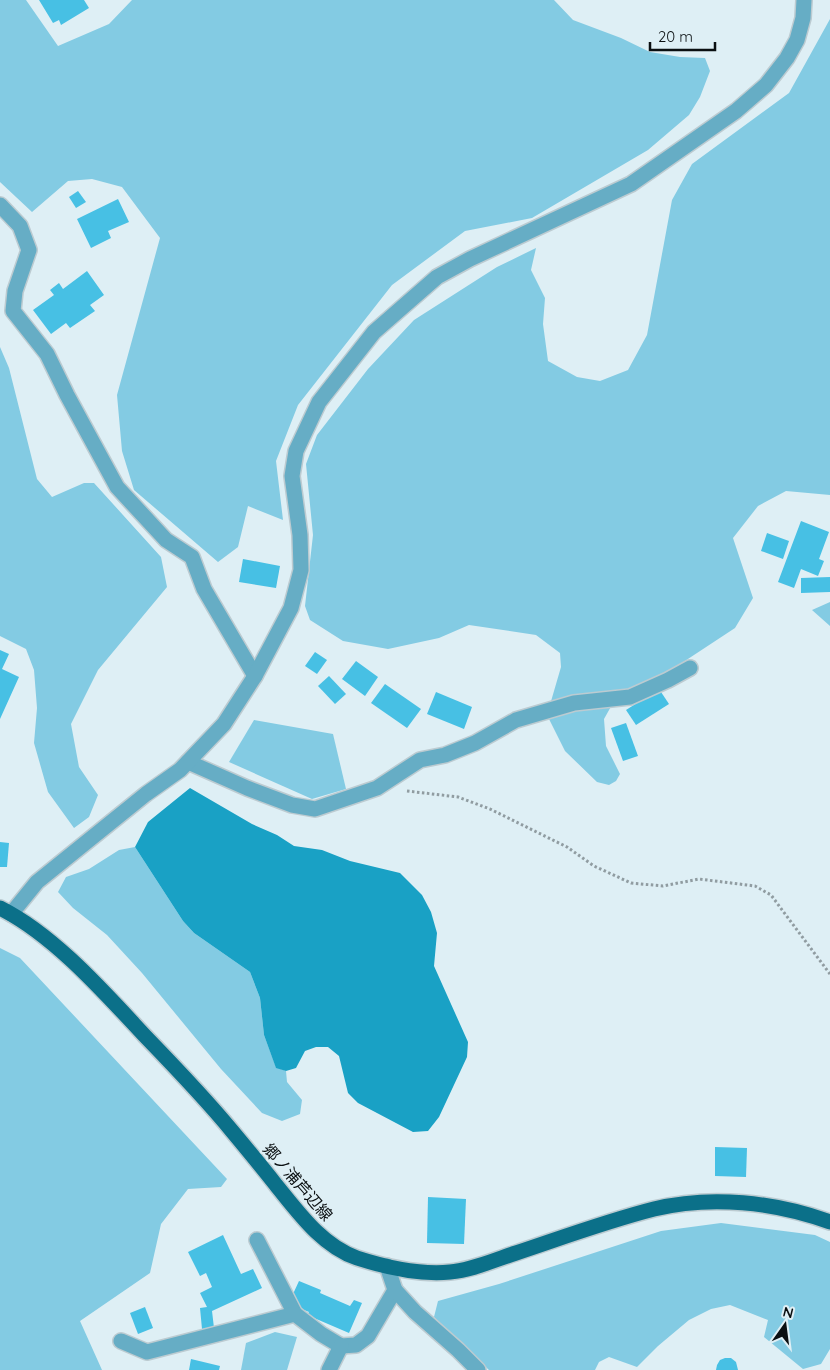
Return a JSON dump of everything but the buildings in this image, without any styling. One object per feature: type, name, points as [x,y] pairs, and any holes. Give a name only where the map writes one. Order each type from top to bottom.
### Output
[{"type":"main road","name":"郷ノ浦芦辺線","points":[[6,911],[64,954],[100,987],[213,1108],[310,1226],[333,1245],[354,1257],[387,1266],[421,1272],[449,1272],[475,1268],[654,1209],[684,1204],[749,1203],[813,1216],[830,1222]]},
{"type":"street","points":[[6,911],[36,882],[188,762],[224,724],[255,676],[291,608],[301,570],[300,535],[292,476],[296,452],[319,402],[374,332],[437,277],[470,259],[631,184],[736,111],[766,85],[787,58],[797,40],[803,18],[804,0]]},
{"type":"street","points":[[0,205],[20,226],[29,250],[15,291],[13,311],[47,354],[117,487],[166,540],[192,557],[204,589],[255,676]]},
{"type":"street","points":[[188,762],[292,806],[315,809],[377,788],[420,760],[445,755],[475,743],[516,720],[574,703],[630,697],[690,668]]},
{"type":"street","points":[[257,1240],[295,1314],[321,1334],[341,1346],[356,1345],[368,1336],[395,1290]]},
{"type":"street","points":[[387,1266],[395,1290],[415,1312],[478,1370]]},
{"type":"street","points":[[121,1341],[146,1352],[295,1314]]},
{"type":"street","points":[[329,1370],[341,1346]]},
{"type":"path","points":[[377,788],[458,797],[490,809],[567,847],[594,866],[631,884],[662,886],[698,880],[755,886],[771,895],[830,974]]},
{"type":"shaded area","points":[[0,0],[26,0],[58,46],[109,24],[132,0],[554,0],[573,20],[621,38],[650,52],[680,57],[705,58],[710,71],[700,97],[689,115],[648,150],[532,218],[465,231],[392,285],[298,405],[276,461],[283,520],[248,506],[238,547],[218,562],[134,490],[122,451],[117,395],[160,238],[122,187],[92,179],[68,181],[32,212],[0,182]]},
{"type":"shaded area","points":[[830,19],[830,495],[786,491],[758,506],[733,538],[753,598],[735,628],[656,680],[618,694],[604,719],[606,746],[620,774],[616,781],[609,785],[597,782],[565,751],[547,715],[561,667],[560,653],[536,635],[469,625],[439,638],[388,649],[343,641],[310,620],[305,606],[313,535],[306,464],[317,435],[368,369],[414,320],[497,267],[536,248],[531,270],[545,298],[543,324],[548,361],[577,377],[600,381],[628,370],[647,335],[672,200],[692,164],[789,93]]},
{"type":"shaded area","points":[[0,347],[9,368],[37,479],[52,497],[84,483],[94,483],[161,557],[167,587],[98,670],[71,724],[79,767],[98,795],[89,817],[74,828],[48,792],[34,743],[37,708],[34,670],[26,649],[0,636]]},
{"type":"shaded area","points":[[830,602],[830,626],[812,610]]},
{"type":"shaded area","points":[[254,720],[333,734],[346,789],[312,799],[229,762]]},
{"type":"shaded area","points":[[190,788],[294,846],[322,850],[350,861],[400,873],[422,895],[431,912],[437,933],[434,966],[468,1042],[467,1057],[439,1117],[428,1131],[413,1132],[358,1103],[348,1093],[339,1056],[328,1047],[316,1047],[305,1051],[296,1068],[286,1071],[276,1068],[264,1035],[260,998],[250,972],[194,933],[183,921],[135,847],[148,822]]},
{"type":"shaded area","points":[[135,847],[183,921],[194,933],[250,972],[260,998],[264,1035],[276,1067],[286,1071],[287,1082],[302,1100],[300,1114],[282,1121],[262,1113],[221,1069],[142,973],[107,935],[73,908],[58,892],[66,877],[89,869],[119,850]]},
{"type":"shaded area","points":[[0,948],[20,958],[227,1179],[221,1187],[188,1189],[161,1224],[150,1273],[80,1321],[102,1370],[0,1370]]},
{"type":"shaded area","points":[[721,1223],[815,1235],[830,1242],[830,1349],[821,1364],[803,1369],[764,1337],[768,1320],[730,1305],[711,1309],[689,1320],[637,1367],[609,1357],[599,1362],[595,1370],[489,1370],[434,1317],[438,1301],[499,1284],[661,1231]]},
{"type":"shaded area","points":[[275,1332],[297,1337],[287,1370],[241,1370],[246,1343]]}]
